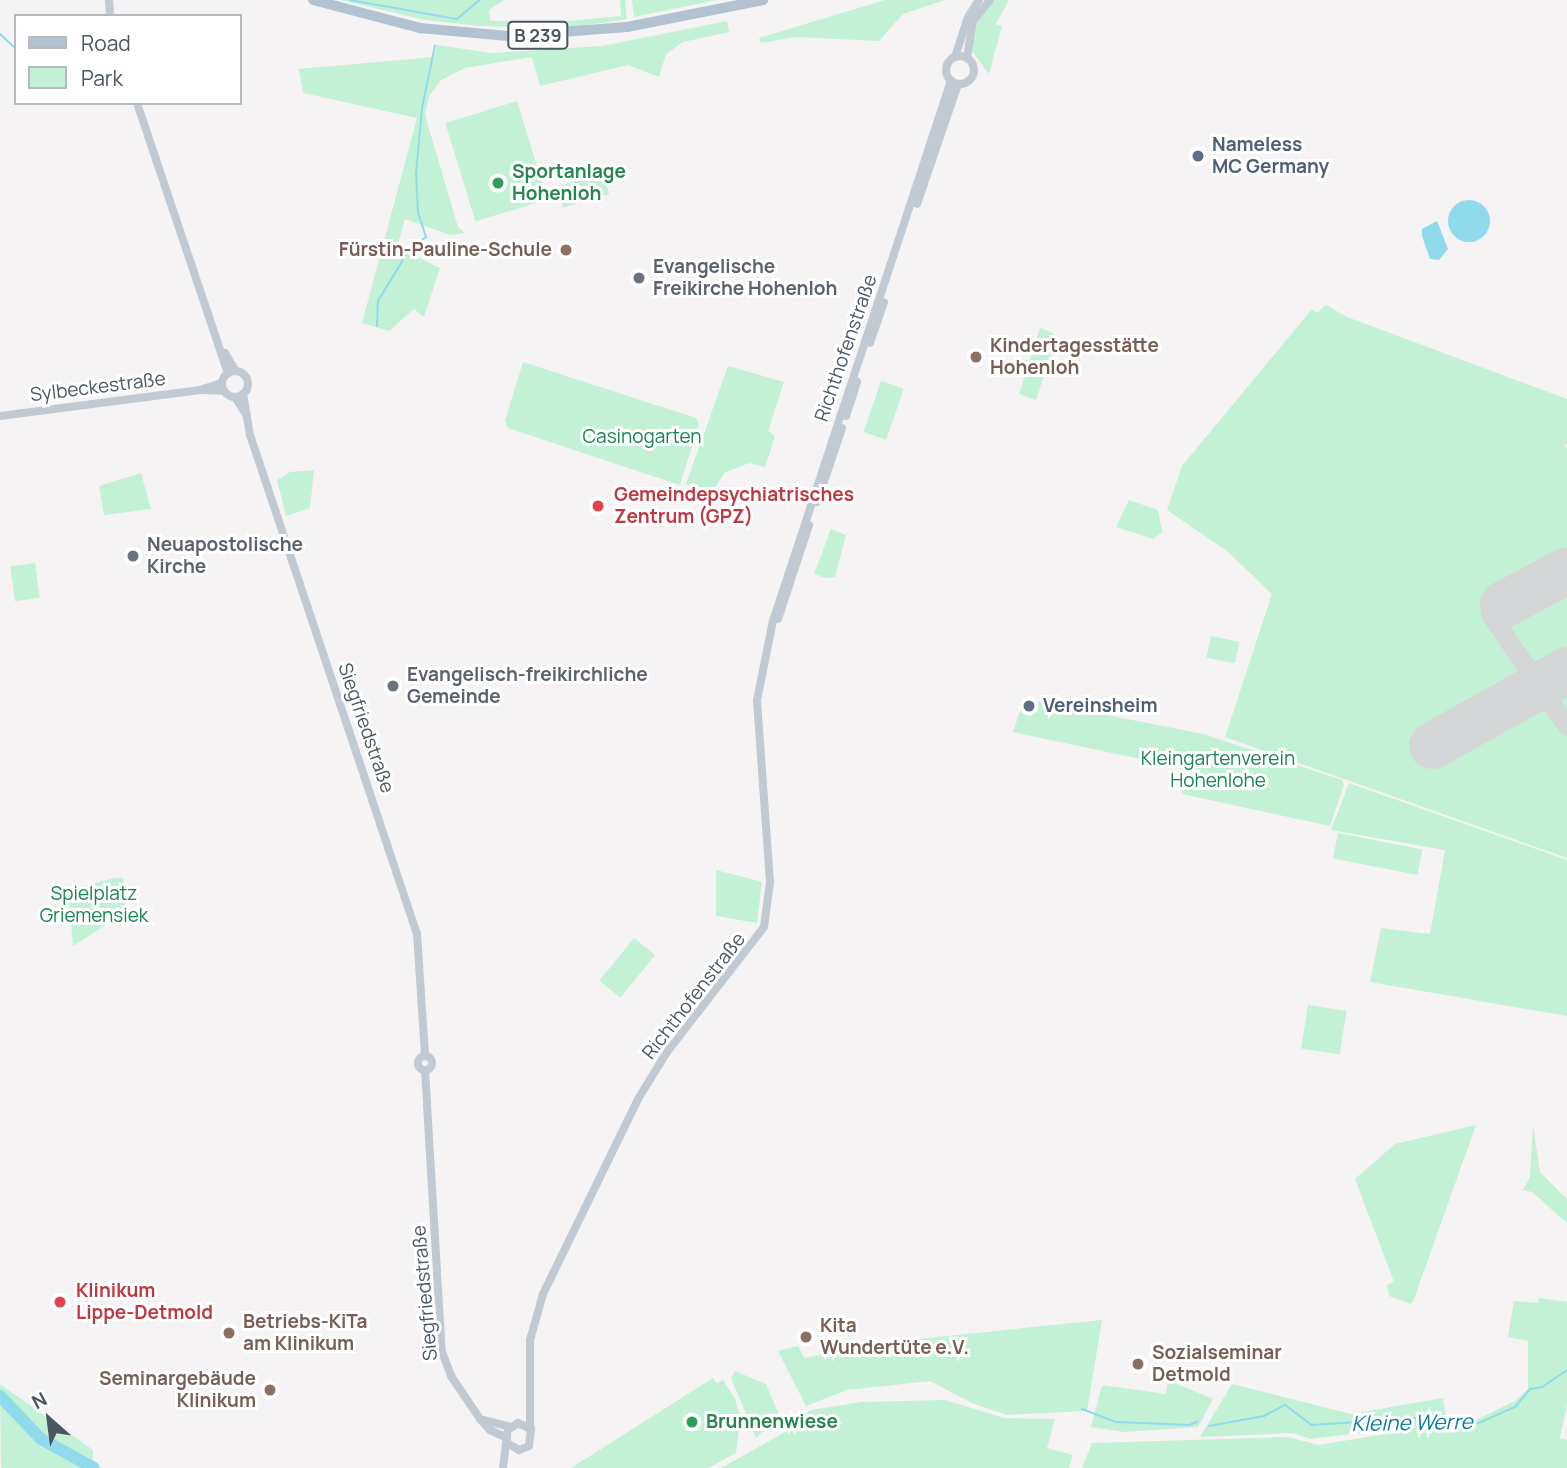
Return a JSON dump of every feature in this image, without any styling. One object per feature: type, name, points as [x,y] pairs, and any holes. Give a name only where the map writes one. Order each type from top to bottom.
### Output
[{"type":"main road","name":"B 239","points":[[313,0],[420,28],[508,36],[614,29],[763,0]]},
{"type":"street","points":[[979,0],[955,57],[946,70],[955,83],[973,76],[967,58],[973,22],[990,0]]},
{"type":"street","points":[[955,57],[967,58]]},
{"type":"street","name":"Richthofenstraße","points":[[530,1427],[527,1403],[530,1340],[540,1304],[622,1129],[667,1052],[764,927],[771,881],[757,700],[777,603],[955,83]]},
{"type":"street","points":[[138,105],[232,372],[223,387],[239,395]]},
{"type":"street","name":"Siegfriedstraße","points":[[232,372],[247,379],[239,395],[417,934],[425,1056],[418,1063],[425,1070],[442,1352],[450,1376],[480,1419],[508,1441]]},
{"type":"street","name":"Sylbeckestraße","points":[[0,416],[223,387]]},
{"type":"street","name":"Richthofenstraße","points":[[514,1425],[527,1403]]},
{"type":"street","points":[[480,1419],[530,1427],[533,1441],[519,1450],[504,1468]]},
{"type":"street","points":[[504,1468],[508,1441],[514,1425]]},
{"type":"street","points":[[508,1441],[519,1450]]},
{"type":"green space","points":[[341,0],[504,0],[489,10],[490,21],[556,22],[621,16],[620,0],[625,0],[627,19],[568,28],[480,26],[425,20]]},
{"type":"green space","points":[[632,0],[717,0],[634,17]]},
{"type":"green space","points":[[885,0],[945,0],[903,14],[879,41],[796,37],[761,43],[759,38]]},
{"type":"green space","points":[[995,0],[1009,0],[996,24],[1002,26],[989,74],[972,51],[974,25]]},
{"type":"green space","points":[[727,21],[729,32],[683,42],[666,54],[659,77],[628,65],[540,86],[532,57],[465,68],[441,80],[429,96],[425,115],[458,227],[465,233],[450,235],[405,219],[397,247],[440,268],[424,317],[414,309],[389,331],[362,323],[417,118],[303,93],[299,69],[434,57],[437,45],[492,53],[602,46]]},
{"type":"green space","points":[[517,101],[547,199],[475,221],[445,123]]},
{"type":"green space","points":[[603,173],[609,194],[563,207],[557,186]]},
{"type":"green space","points":[[1326,305],[1347,317],[1567,399],[1567,444],[1563,445],[1567,449],[1567,556],[1495,595],[1506,614],[1567,580],[1567,858],[1225,737],[1272,594],[1227,551],[1167,510],[1182,466],[1312,309],[1317,313]]},
{"type":"green space","points":[[1040,328],[1053,333],[1054,346],[1036,400],[1019,394]]},
{"type":"green space","name":"Casinogarten","points":[[523,362],[696,418],[699,424],[680,485],[508,428],[505,421]]},
{"type":"green space","points":[[728,366],[784,382],[768,431],[775,436],[765,467],[749,463],[724,473],[711,495],[686,484]]},
{"type":"green space","points":[[881,381],[904,389],[886,440],[863,432]]},
{"type":"green space","points":[[314,470],[310,508],[286,516],[277,480],[290,472]]},
{"type":"green space","points":[[141,473],[151,509],[104,515],[99,486]]},
{"type":"green space","points":[[1129,500],[1158,510],[1162,532],[1153,539],[1116,527]]},
{"type":"green space","points":[[831,529],[846,535],[835,577],[826,578],[814,574]]},
{"type":"green space","points":[[35,563],[40,598],[15,601],[10,566]]},
{"type":"green space","points":[[1211,636],[1239,642],[1235,664],[1206,658]]},
{"type":"green space","name":"Kleingartenverein Hohenlohe","points":[[1036,701],[1203,734],[1342,780],[1344,785],[1330,826],[1182,794],[1188,769],[1013,732],[1022,705]]},
{"type":"green space","points":[[1349,783],[1567,860],[1567,1016],[1370,982],[1381,928],[1430,934],[1445,850],[1331,830]]},
{"type":"green space","points":[[1338,833],[1422,849],[1417,875],[1333,859]]},
{"type":"green space","points":[[716,870],[762,882],[757,923],[716,916]]},
{"type":"green space","name":"Spielplatz Griemensiek","points":[[123,878],[128,900],[112,921],[73,946],[68,890]]},
{"type":"green space","points":[[634,938],[655,955],[620,998],[599,981]]},
{"type":"green space","points":[[1308,1005],[1347,1011],[1340,1055],[1301,1048]]},
{"type":"green space","points":[[1476,1125],[1414,1299],[1411,1304],[1389,1296],[1387,1285],[1394,1282],[1355,1179],[1395,1144]]},
{"type":"green space","points":[[1533,1125],[1540,1172],[1567,1199],[1567,1223],[1532,1192],[1523,1190],[1530,1177]]},
{"type":"green space","points":[[1539,1298],[1567,1302],[1567,1405],[1560,1438],[1567,1440],[1567,1468],[1082,1468],[1092,1443],[1288,1437],[1318,1445],[1386,1434],[1385,1430],[1310,1439],[1293,1433],[1200,1437],[1232,1384],[1351,1414],[1443,1398],[1447,1423],[1472,1422],[1515,1401],[1528,1389],[1528,1341],[1508,1337],[1514,1301],[1538,1303]]},
{"type":"green space","points":[[1102,1320],[1087,1411],[1007,1415],[972,1403],[930,1381],[847,1390],[806,1406],[778,1351],[798,1346],[804,1358],[869,1344]]},
{"type":"green space","points":[[735,1371],[766,1384],[779,1415],[756,1438],[731,1378]]},
{"type":"green space","name":"Brunnenwiese","points":[[713,1378],[717,1383],[723,1380],[735,1399],[740,1416],[736,1453],[708,1468],[571,1468]]},
{"type":"green space","points":[[1168,1380],[1213,1399],[1198,1427],[1124,1432],[1091,1427],[1102,1385],[1166,1394]]},
{"type":"green space","points":[[0,1384],[93,1450],[92,1468],[1,1468]]},
{"type":"green space","points":[[945,1400],[1004,1418],[1055,1419],[1047,1448],[1073,1455],[1069,1468],[721,1468],[789,1430],[788,1422],[811,1410],[862,1402]]},
{"type":"water","points":[[1469,200],[1484,206],[1490,221],[1484,236],[1469,242],[1454,236],[1448,221],[1454,206]]},
{"type":"water","points":[[1437,221],[1448,249],[1439,260],[1430,259],[1422,236],[1422,229]]},
{"type":"waterway","points":[[350,0],[457,19],[480,0]]},
{"type":"waterway","points":[[0,34],[14,47]]},
{"type":"waterway","points":[[407,250],[426,237],[418,212],[416,174],[422,108],[435,45]]},
{"type":"waterway","points":[[377,326],[378,301],[406,255]]},
{"type":"waterway","name":"Kleine Werre","points":[[1209,1426],[1264,1416],[1285,1405],[1312,1425],[1420,1418],[1437,1426],[1474,1425],[1515,1407],[1530,1389],[1542,1387],[1567,1370]]},
{"type":"waterway","points":[[0,1396],[41,1439],[94,1468]]},
{"type":"waterway","name":"Kleine Werre","points":[[1082,1409],[1116,1422],[1189,1425],[1197,1422]]},
{"type":"taxiway","points":[[1503,604],[1490,614],[1567,726]]},
{"type":"runway","points":[[1503,604],[1567,570]]},
{"type":"runway","points":[[1432,745],[1567,670]]},
{"type":"place","name":"Nameless MC Germany","points":[[1198,156]]},
{"type":"place","name":"Sportanlage Hohenloh","points":[[498,183]]},
{"type":"place","name":"Fürstin-Pauline-Schule","points":[[566,250]]},
{"type":"place","name":"Evangelische Freikirche Hohenloh","points":[[639,278]]},
{"type":"place","name":"Kindertagesstätte Hohenloh","points":[[976,357]]},
{"type":"place","name":"Gemeindepsychiatrisches Zentrum (GPZ)","points":[[598,506]]},
{"type":"place","name":"Neuapostolische Kirche","points":[[133,556]]},
{"type":"place","name":"Evangelisch-freikirchliche Gemeinde","points":[[393,686]]},
{"type":"place","name":"Vereinsheim","points":[[1029,706]]},
{"type":"place","name":"Klinikum Lippe-Detmold","points":[[60,1302]]},
{"type":"place","name":"Betriebs-KiTa am Klinikum","points":[[229,1333]]},
{"type":"place","name":"Kita Wundertüte e.V.","points":[[806,1337]]},
{"type":"place","name":"Sozialseminar Detmold","points":[[1138,1364]]},
{"type":"place","name":"Seminargebäude Klinikum","points":[[270,1390]]},
{"type":"place","name":"Brunnenwiese","points":[[692,1422]]}]
